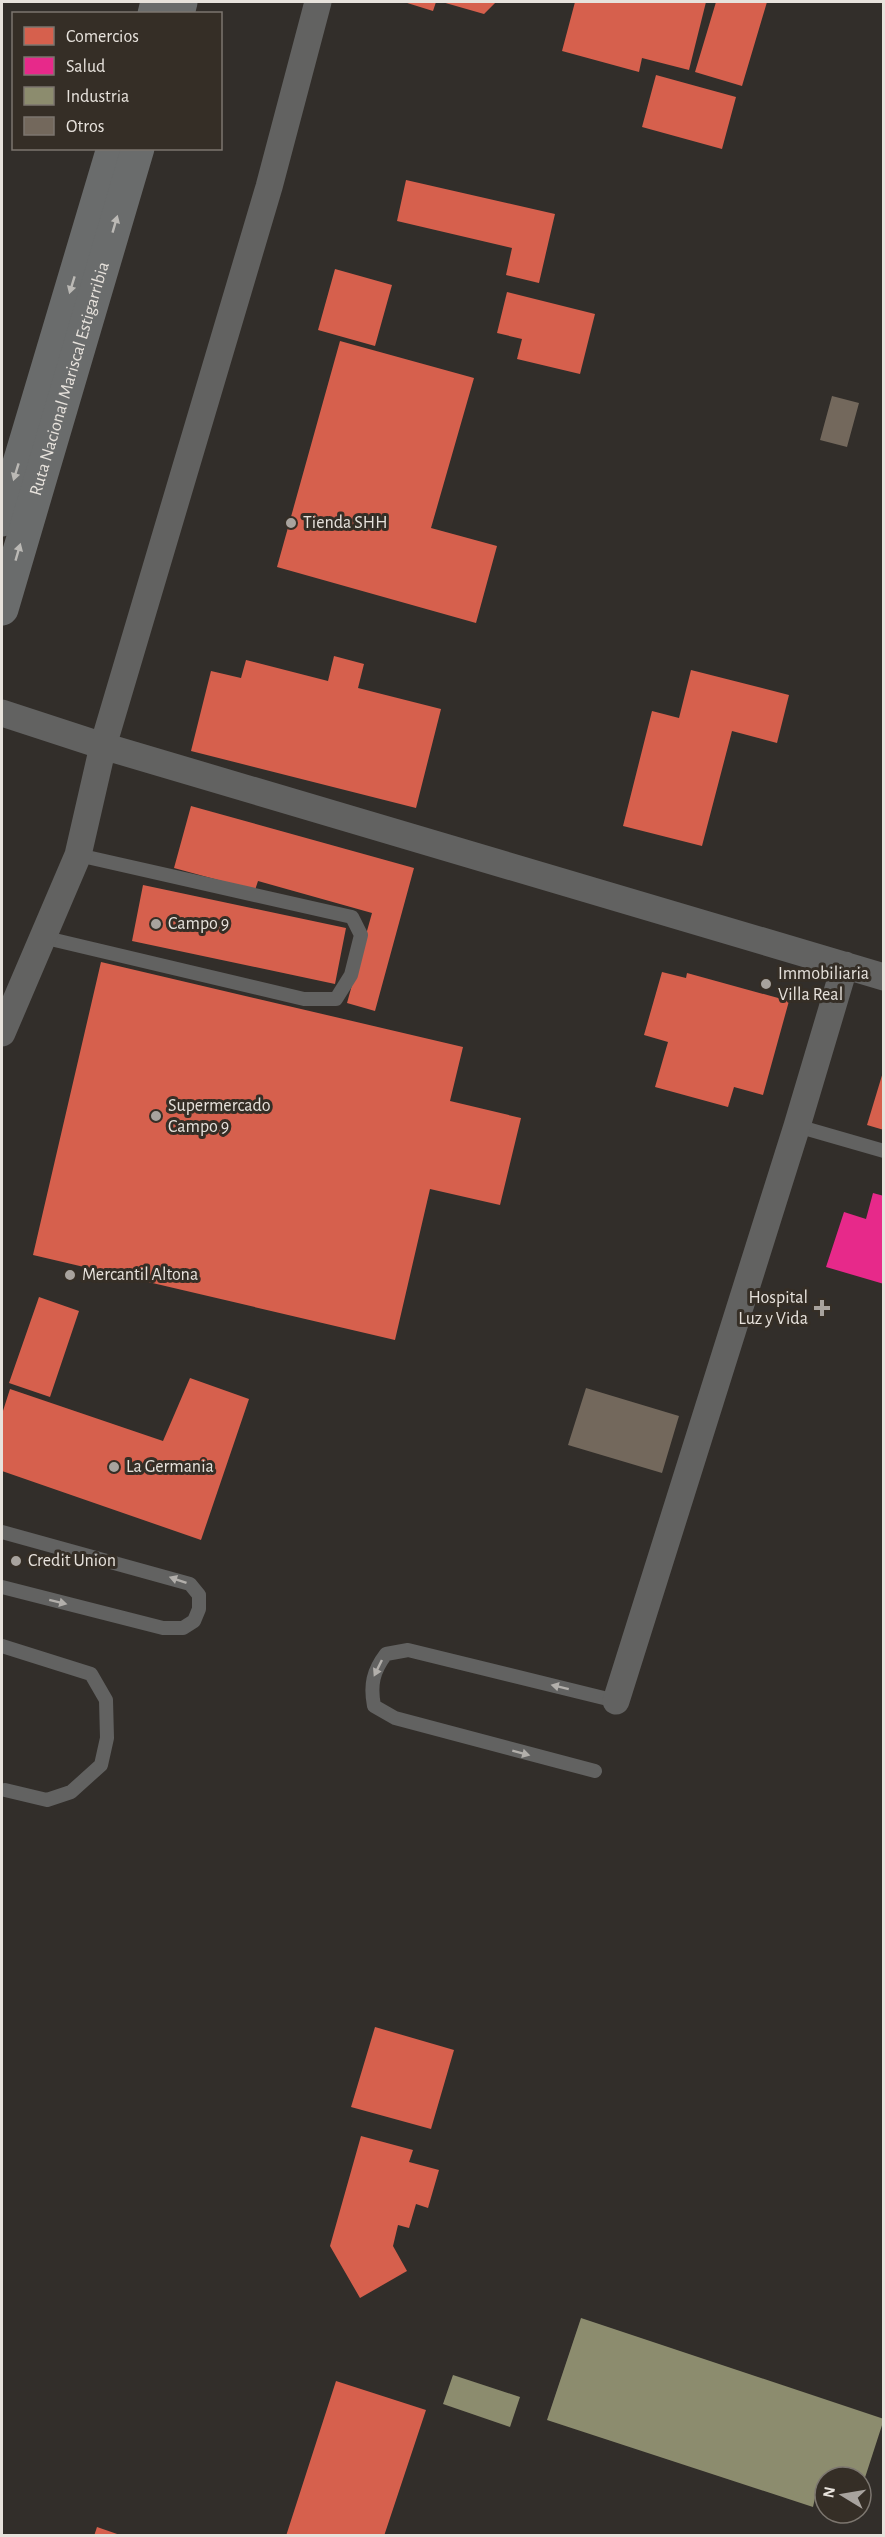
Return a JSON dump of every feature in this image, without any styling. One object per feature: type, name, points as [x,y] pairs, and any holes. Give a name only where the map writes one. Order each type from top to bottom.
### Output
[{"type":"highway","name":"Ruta Nacional Mariscal Estigarribia","points":[[2,520],[112,150]]},
{"type":"highway","name":"Ruta Nacional Mariscal Estigarribia","points":[[2,609],[137,150]]},
{"type":"street","points":[[2,1033],[78,855],[103,746],[269,187],[318,2]]},
{"type":"street","points":[[2,713],[103,746],[884,977]]},
{"type":"street","points":[[616,1701],[797,1126],[845,965]]},
{"type":"lane","points":[[42,937],[304,999],[336,999],[351,975],[361,935],[352,917],[78,855]]},
{"type":"lane","points":[[797,1126],[884,1151]]},
{"type":"lane","points":[[2,1532],[190,1584],[199,1595],[199,1609],[194,1621],[183,1628],[163,1628],[2,1587]]},
{"type":"lane","points":[[2,1646],[91,1674],[106,1700],[108,1738],[101,1765],[71,1792],[47,1800],[5,1790]]},
{"type":"lane","points":[[595,1771],[394,1718],[374,1706],[371,1690],[375,1668],[386,1654],[408,1650],[616,1701]]},
{"type":"building: Comercios","points":[[404,2],[436,2],[433,11]]},
{"type":"building: Comercios","points":[[442,2],[496,2],[484,14]]},
{"type":"building: Comercios","points":[[575,2],[706,2],[689,70],[642,58],[639,72],[562,51]]},
{"type":"building: Comercios","points":[[716,2],[767,2],[742,86],[695,72]]},
{"type":"building: Comercios","points":[[656,75],[736,97],[722,149],[642,127]]},
{"type":"building: Comercios","points":[[406,180],[555,214],[539,283],[506,275],[512,248],[397,221]]},
{"type":"building: Comercios","points":[[335,269],[392,285],[375,346],[318,330]]},
{"type":"building: Comercios","points":[[507,292],[595,314],[580,374],[517,359],[522,339],[497,333]]},
{"type":"building: Comercios","points":[[340,341],[474,378],[431,528],[497,546],[476,623],[277,567]]},
{"type":"building: Comercios","points":[[334,656],[364,664],[358,688],[441,709],[416,808],[191,751],[211,671],[241,678],[246,660],[328,681]]},
{"type":"building: Comercios","points":[[691,670],[789,695],[777,743],[732,731],[702,846],[623,826],[652,711],[679,718]]},
{"type":"building: Comercios","points":[[191,806],[414,868],[375,1011],[347,1003],[372,913],[258,881],[255,890],[174,868]]},
{"type":"building: Comercios","points":[[143,885],[346,928],[335,984],[132,941]]},
{"type":"building: Comercios","points":[[101,962],[463,1047],[450,1101],[521,1118],[500,1205],[430,1189],[395,1340],[33,1255]]},
{"type":"building: Comercios","points":[[662,972],[686,978],[687,973],[789,1001],[763,1095],[734,1087],[728,1107],[655,1087],[668,1042],[644,1035]]},
{"type":"building: Comercios","points":[[884,1072],[884,1130],[867,1125]]},
{"type":"building: Comercios","points":[[39,1297],[79,1311],[50,1397],[9,1383]]},
{"type":"building: Comercios","name":"La Germania","points":[[190,1378],[249,1399],[201,1540],[2,1471],[2,1414],[10,1389],[163,1441]]},
{"type":"building: Comercios","points":[[375,2027],[454,2050],[431,2129],[351,2107]]},
{"type":"building: Comercios","points":[[361,2136],[413,2150],[409,2162],[439,2170],[428,2208],[416,2204],[409,2228],[398,2225],[393,2246],[407,2271],[360,2298],[330,2246]]},
{"type":"building: Comercios","points":[[336,2381],[426,2410],[384,2536],[286,2536]]},
{"type":"building: Comercios","points":[[97,2527],[120,2535],[120,2536],[94,2536]]},
{"type":"building: Salud","points":[[873,1193],[884,1196],[884,1284],[826,1267],[844,1212],[866,1219]]},
{"type":"building: Industria","points":[[581,2318],[884,2419],[869,2465],[813,2465],[813,2507],[547,2420]]},
{"type":"building: Industria","points":[[453,2375],[520,2397],[510,2427],[443,2404]]},
{"type":"building: Otros","points":[[832,396],[859,403],[847,447],[820,440]]},
{"type":"building: Otros","points":[[586,1388],[679,1416],[662,1473],[568,1445]]},
{"type":"place","name":"Tienda SHH","points":[[291,523]]},
{"type":"place","name":"Campo 9","points":[[156,924]]},
{"type":"place","name":"Immobiliaria Villa Real","points":[[766,984]]},
{"type":"place","name":"Supermercado Campo 9","points":[[156,1116]]},
{"type":"place","name":"Mercantil Altona","points":[[70,1275]]},
{"type":"place","name":"Hospital Luz y Vida","points":[[822,1308]]},
{"type":"place","name":"La Germania","points":[[114,1467]]},
{"type":"place","name":"Credit Union","points":[[16,1561]]}]
